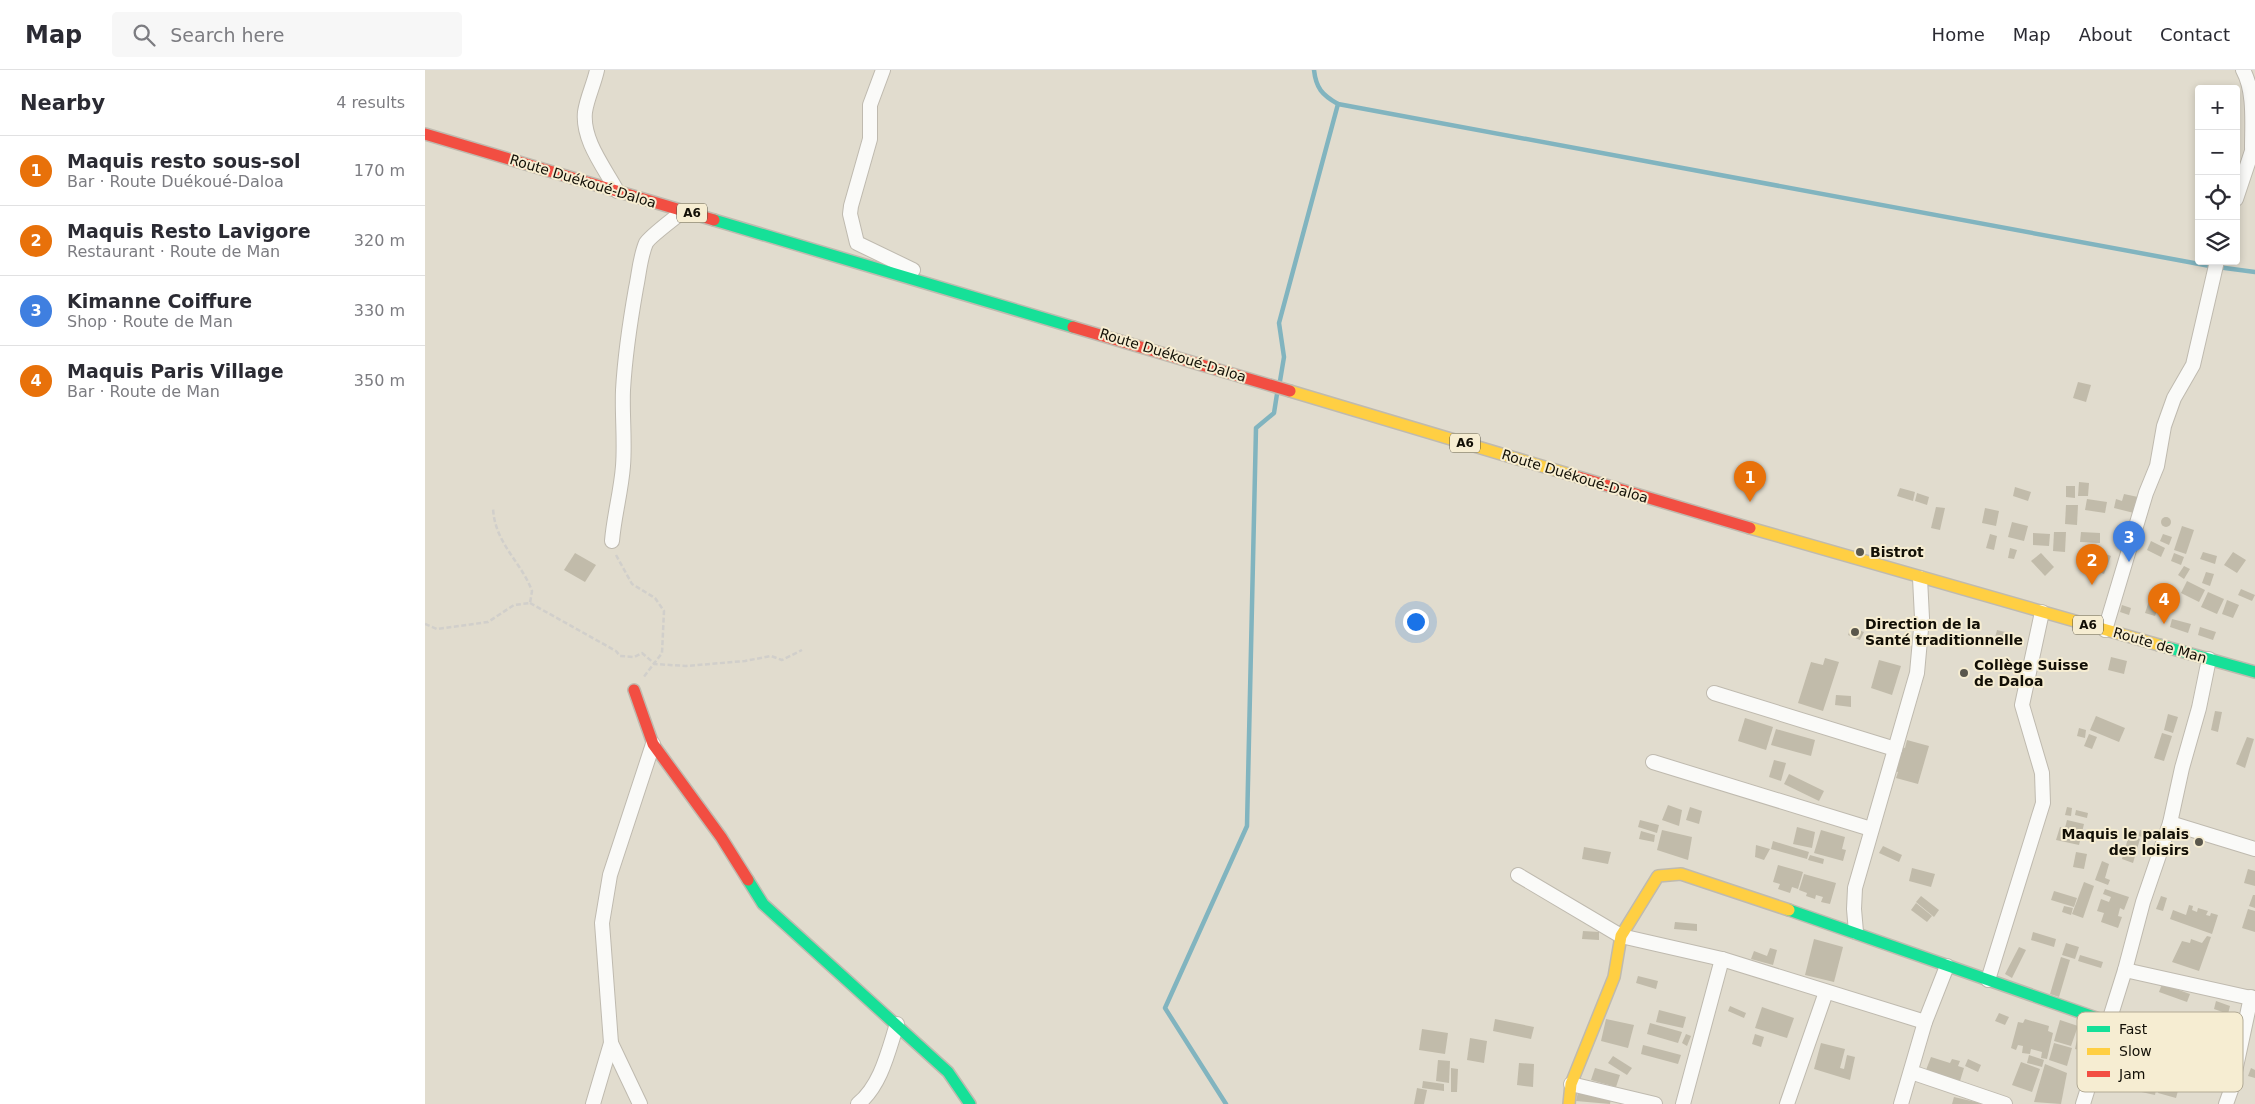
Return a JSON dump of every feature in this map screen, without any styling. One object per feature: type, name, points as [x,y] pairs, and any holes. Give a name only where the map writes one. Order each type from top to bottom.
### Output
[{"type":"main road","name":"Route Duékoué-Daloa","points":[[425,134],[1920,578]]},
{"type":"main road","name":"Route de Man","points":[[1920,578],[2255,672]]},
{"type":"main road","points":[[634,690],[653,744],[721,838],[763,904],[948,1072],[970,1104]]},
{"type":"main road","points":[[1569,1104],[1571,1084],[1613,977],[1621,936],[1659,876],[1681,874],[1856,932],[2079,1012]]},
{"type":"street","points":[[597,70],[585,112],[586,130],[590,143],[617,191]]},
{"type":"street","points":[[883,70],[871,100],[870,139],[851,206],[850,214],[857,244],[960,292]]},
{"type":"street","points":[[2240,187],[2254,145],[2251,105],[2247,79],[2243,70]]},
{"type":"street","points":[[612,541],[614,514],[623,466],[623,392],[628,334],[642,261],[647,243],[653,234],[664,229],[683,211]]},
{"type":"street","points":[[2105,630],[2146,493],[2157,466],[2164,426],[2174,398],[2193,365],[2216,265]]},
{"type":"street","points":[[1856,932],[1855,888],[1917,673],[1922,618],[1920,578]]},
{"type":"street","points":[[1988,980],[2043,803],[2042,773],[2022,705],[2042,612]]},
{"type":"street","points":[[2111,1012],[2125,970],[2143,902],[2170,823],[2182,768],[2199,708],[2209,659]]},
{"type":"street","points":[[1714,693],[1895,749]]},
{"type":"street","points":[[640,1104],[611,1043],[601,922],[610,875],[653,744]]},
{"type":"street","points":[[1653,762],[1871,829]]},
{"type":"street","points":[[2170,823],[2255,848]]},
{"type":"street","points":[[1518,876],[1621,936],[1722,959],[1925,1022]]},
{"type":"street","points":[[1683,1104],[1722,959]]},
{"type":"street","points":[[1901,1104],[1925,1022],[1947,966]]},
{"type":"street","points":[[2125,970],[2253,998],[2243,1040]]},
{"type":"street","points":[[1787,1104],[1826,992]]},
{"type":"street","points":[[858,1104],[865,1098],[883,1069],[897,1024]]},
{"type":"street","points":[[593,1104],[611,1043]]},
{"type":"street","points":[[1911,1072],[2005,1104]]},
{"type":"street","points":[[1571,1084],[1655,1104]]},
{"type":"street","points":[[2083,1104],[2087,1092]]},
{"type":"street","points":[[2226,1104],[2230,1092]]},
{"type":"path","points":[[493,507],[498,532],[532,591],[530,603]]},
{"type":"path","points":[[612,541],[617,556],[632,584],[655,598],[664,611],[661,653],[655,664],[634,690]]},
{"type":"path","points":[[425,624],[437,629],[488,622],[514,605],[530,603],[616,650],[620,656],[634,657],[642,653],[655,664],[686,666],[745,661],[771,656],[782,660],[802,650]]},
{"type":"building","points":[[2078,382],[2091,385],[2086,402],[2073,398]]},
{"type":"building","points":[[2079,482],[2089,483],[2088,496],[2078,496]]},
{"type":"building","points":[[2066,486],[2075,486],[2075,498],[2066,497]]},
{"type":"building","points":[[2015,487],[2031,492],[2028,501],[2013,496]]},
{"type":"building","points":[[1900,488],[1915,492],[1913,501],[1897,496]]},
{"type":"building","points":[[1917,493],[1929,497],[1927,505],[1915,501]]},
{"type":"building","points":[[2124,494],[2138,497],[2134,513],[2114,508],[2116,499],[2122,501]]},
{"type":"building","points":[[2087,499],[2107,502],[2105,513],[2085,510]]},
{"type":"building","points":[[2066,505],[2078,505],[2077,525],[2065,524]]},
{"type":"building","points":[[1936,507],[1945,508],[1940,530],[1931,528]]},
{"type":"building","points":[[1985,508],[1999,511],[1996,526],[1982,523]]},
{"type":"building","points":[[2164,517],[2168,517],[2171,522],[2170,526],[2164,527],[2161,524],[2161,520]]},
{"type":"building","points":[[2012,522],[2028,526],[2024,541],[2008,537]]},
{"type":"building","points":[[2182,526],[2194,530],[2186,554],[2174,550]]},
{"type":"building","points":[[2054,532],[2066,532],[2065,552],[2053,551]]},
{"type":"building","points":[[2081,532],[2100,533],[2100,543],[2080,542]]},
{"type":"building","points":[[2033,533],[2050,534],[2049,546],[2033,545]]},
{"type":"building","points":[[1990,534],[1997,536],[1994,550],[1986,548]]},
{"type":"building","points":[[2163,534],[2172,537],[2169,545],[2160,541]]},
{"type":"building","points":[[2151,541],[2165,548],[2161,557],[2147,550]]},
{"type":"building","points":[[2010,548],[2017,550],[2014,559],[2008,558]]},
{"type":"building","points":[[2203,552],[2217,556],[2215,564],[2200,559]]},
{"type":"building","points":[[2233,552],[2246,560],[2237,573],[2224,565]]},
{"type":"building","points":[[575,553],[596,565],[585,582],[564,570]]},
{"type":"building","points":[[2041,553],[2054,567],[2045,576],[2031,561]]},
{"type":"building","points":[[2103,553],[2111,556],[2104,574],[2096,571]]},
{"type":"building","points":[[2174,553],[2184,557],[2181,565],[2171,561]]},
{"type":"building","points":[[2184,566],[2190,569],[2184,579],[2178,575]]},
{"type":"building","points":[[2206,572],[2214,574],[2210,586],[2202,583]]},
{"type":"building","points":[[2187,581],[2205,590],[2199,602],[2181,593]]},
{"type":"building","points":[[2241,589],[2255,595],[2252,601],[2238,595]]},
{"type":"building","points":[[2208,592],[2224,599],[2217,614],[2201,607]]},
{"type":"building","points":[[2151,595],[2161,599],[2155,616],[2145,613]]},
{"type":"building","points":[[2227,600],[2239,605],[2233,618],[2222,614]]},
{"type":"building","points":[[2122,605],[2131,608],[2129,615],[2120,612]]},
{"type":"building","points":[[2172,619],[2191,624],[2188,633],[2170,627]]},
{"type":"building","points":[[1851,627],[1864,632],[1860,640],[1848,635]]},
{"type":"building","points":[[2200,627],[2216,632],[2213,640],[2198,635]]},
{"type":"building","points":[[1997,630],[2014,634],[2012,642],[1995,638]]},
{"type":"building","points":[[2111,657],[2127,661],[2124,674],[2108,670]]},
{"type":"building","points":[[1825,658],[1839,662],[1823,711],[1798,703],[1811,662],[1823,665]]},
{"type":"building","points":[[1879,660],[1901,666],[1892,695],[1871,688]]},
{"type":"building","points":[[1836,695],[1851,696],[1851,707],[1835,705]]},
{"type":"building","points":[[2215,711],[2222,712],[2218,732],[2211,730]]},
{"type":"building","points":[[2168,714],[2178,717],[2173,733],[2164,730]]},
{"type":"building","points":[[2096,716],[2125,728],[2119,742],[2090,730]]},
{"type":"building","points":[[1745,718],[1773,727],[1766,750],[1738,741]]},
{"type":"building","points":[[2079,728],[2086,730],[2085,738],[2077,736]]},
{"type":"building","points":[[1776,729],[1815,740],[1811,756],[1771,745]]},
{"type":"building","points":[[2162,733],[2172,736],[2164,761],[2154,758]]},
{"type":"building","points":[[2089,734],[2097,737],[2092,749],[2084,746]]},
{"type":"building","points":[[2247,737],[2254,739],[2245,768],[2236,764]]},
{"type":"building","points":[[1907,740],[1929,746],[1918,784],[1896,778],[1898,772],[1895,771],[1902,747],[1905,748]]},
{"type":"building","points":[[1774,760],[1786,763],[1781,781],[1769,777]]},
{"type":"building","points":[[1789,774],[1824,791],[1819,801],[1784,784]]},
{"type":"building","points":[[1668,805],[1682,810],[1679,826],[1662,820]]},
{"type":"building","points":[[1690,807],[1702,811],[1699,824],[1686,820]]},
{"type":"building","points":[[2067,807],[2072,808],[2071,816],[2065,815]]},
{"type":"building","points":[[2076,810],[2088,813],[2087,818],[2075,815]]},
{"type":"building","points":[[1640,820],[1659,825],[1657,833],[1638,827]]},
{"type":"building","points":[[2067,820],[2084,824],[2079,845],[2056,840],[2060,827],[2065,828]]},
{"type":"building","points":[[1797,827],[1815,832],[1812,848],[1793,844]]},
{"type":"building","points":[[1662,830],[1692,837],[1688,860],[1657,850]]},
{"type":"building","points":[[1821,830],[1845,837],[1842,849],[1846,850],[1843,861],[1814,853]]},
{"type":"building","points":[[2140,830],[2148,832],[2147,838],[2138,836]]},
{"type":"building","points":[[1641,831],[1655,835],[1654,842],[1639,839]]},
{"type":"building","points":[[2129,835],[2140,839],[2133,863],[2122,859]]},
{"type":"building","points":[[1773,841],[1809,852],[1807,859],[1771,849]]},
{"type":"building","points":[[1756,845],[1770,849],[1764,860],[1755,857]]},
{"type":"building","points":[[1883,846],[1902,855],[1899,862],[1879,853]]},
{"type":"building","points":[[1584,847],[1611,852],[1608,864],[1582,859]]},
{"type":"building","points":[[2076,852],[2087,854],[2084,869],[2073,867]]},
{"type":"building","points":[[1810,855],[1824,859],[1823,864],[1808,860]]},
{"type":"building","points":[[2102,861],[2109,864],[2105,878],[2110,880],[2108,885],[2095,880]]},
{"type":"building","points":[[1778,865],[1803,872],[1798,889],[1792,887],[1790,893],[1778,889],[1780,884],[1773,882]]},
{"type":"building","points":[[1912,868],[1935,874],[1931,887],[1909,881]]},
{"type":"building","points":[[2248,869],[2255,871],[2255,886],[2244,883]]},
{"type":"building","points":[[1804,874],[1836,883],[1830,904],[1821,902],[1823,897],[1816,895],[1815,899],[1806,896],[1807,893],[1799,890]]},
{"type":"building","points":[[2084,882],[2094,886],[2083,918],[2072,914]]},
{"type":"building","points":[[2105,889],[2129,897],[2124,910],[2120,908],[2118,916],[2122,917],[2118,928],[2101,922],[2104,913],[2097,911],[2101,899],[2109,902],[2111,897],[2103,894]]},
{"type":"building","points":[[2054,891],[2077,898],[2074,907],[2051,900]]},
{"type":"building","points":[[2253,895],[2255,895],[2255,908],[2249,906]]},
{"type":"building","points":[[1921,896],[1939,910],[1934,917],[1916,902]]},
{"type":"building","points":[[2161,896],[2167,898],[2163,911],[2156,909]]},
{"type":"building","points":[[1916,903],[1932,916],[1927,922],[1911,910]]},
{"type":"building","points":[[2189,905],[2193,906],[2192,910],[2197,912],[2198,908],[2208,911],[2206,915],[2210,916],[2211,913],[2218,915],[2212,934],[2170,919],[2173,910],[2186,915]]},
{"type":"building","points":[[2064,906],[2073,908],[2071,915],[2062,912]]},
{"type":"building","points":[[2248,909],[2255,911],[2255,932],[2242,928]]},
{"type":"building","points":[[1675,922],[1697,924],[1697,931],[1674,929]]},
{"type":"building","points":[[1583,931],[1599,932],[1599,940],[1582,939]]},
{"type":"building","points":[[2033,932],[2056,939],[2054,947],[2031,940]]},
{"type":"building","points":[[2207,936],[2211,937],[2199,971],[2172,962],[2182,941],[2190,943],[2191,939],[2202,943]]},
{"type":"building","points":[[1814,939],[1843,947],[1834,982],[1805,975]]},
{"type":"building","points":[[2066,943],[2079,947],[2075,959],[2062,955]]},
{"type":"building","points":[[2019,947],[2026,950],[2012,978],[2005,974]]},
{"type":"building","points":[[1770,948],[1777,950],[1773,965],[1751,959],[1754,951],[1767,956]]},
{"type":"building","points":[[2080,955],[2103,962],[2101,968],[2078,961]]},
{"type":"building","points":[[2061,957],[2070,960],[2059,997],[2050,994]]},
{"type":"building","points":[[1638,976],[1658,981],[1656,989],[1636,983]]},
{"type":"building","points":[[2162,984],[2190,994],[2187,1002],[2159,992]]},
{"type":"building","points":[[2216,1001],[2230,1006],[2228,1012],[2214,1009]]},
{"type":"building","points":[[1730,1006],[1746,1013],[1744,1018],[1728,1011]]},
{"type":"building","points":[[1762,1007],[1794,1018],[1787,1038],[1755,1028]]},
{"type":"building","points":[[1659,1010],[1686,1017],[1683,1028],[1656,1022]]},
{"type":"building","points":[[1999,1013],[2009,1017],[2005,1025],[1995,1021]]},
{"type":"building","points":[[1495,1019],[1534,1027],[1531,1039],[1493,1031]]},
{"type":"building","points":[[1606,1019],[1634,1025],[1628,1048],[1601,1041]]},
{"type":"building","points":[[2025,1019],[2049,1026],[2048,1031],[2053,1033],[2047,1059],[2041,1058],[2042,1052],[2031,1049],[2030,1054],[2022,1053],[2023,1046],[2018,1045],[2016,1050],[2011,1048],[2018,1022],[2023,1023]]},
{"type":"building","points":[[2060,1020],[2077,1026],[2071,1046],[2054,1041]]},
{"type":"building","points":[[1650,1023],[1682,1032],[1678,1043],[1647,1034]]},
{"type":"building","points":[[1422,1029],[1448,1033],[1445,1054],[1419,1050]]},
{"type":"building","points":[[1686,1034],[1691,1036],[1687,1046],[1682,1043]]},
{"type":"building","points":[[1755,1034],[1764,1037],[1761,1047],[1752,1044]]},
{"type":"building","points":[[1470,1038],[1487,1041],[1484,1063],[1467,1060]]},
{"type":"building","points":[[1821,1043],[1845,1049],[1840,1068],[1844,1069],[1847,1055],[1855,1057],[1850,1080],[1814,1069]]},
{"type":"building","points":[[2054,1043],[2072,1048],[2067,1066],[2049,1060]]},
{"type":"building","points":[[1643,1045],[1681,1055],[1678,1064],[1641,1054]]},
{"type":"building","points":[[2029,1055],[2044,1060],[2042,1067],[2027,1063]]},
{"type":"building","points":[[1613,1056],[1632,1068],[1627,1075],[1608,1063]]},
{"type":"building","points":[[1931,1057],[1950,1063],[1952,1059],[1960,1061],[1958,1066],[1964,1068],[1960,1081],[1926,1070]]},
{"type":"building","points":[[1968,1059],[1981,1065],[1978,1072],[1965,1066]]},
{"type":"building","points":[[1438,1060],[1450,1061],[1449,1083],[1436,1081]]},
{"type":"building","points":[[2021,1062],[2040,1069],[2032,1092],[2012,1085]]},
{"type":"building","points":[[1519,1063],[1534,1064],[1533,1087],[1517,1085]]},
{"type":"building","points":[[2045,1064],[2067,1073],[2061,1104],[2034,1102]]},
{"type":"building","points":[[1451,1068],[1458,1069],[1457,1092],[1451,1092]]},
{"type":"building","points":[[1595,1068],[1620,1075],[1616,1087],[1591,1080]]},
{"type":"building","points":[[2251,1068],[2255,1070],[2255,1078],[2248,1076]]},
{"type":"building","points":[[1423,1081],[1444,1084],[1444,1091],[1422,1088]]},
{"type":"building","points":[[1417,1088],[1427,1090],[1424,1104],[1414,1104]]},
{"type":"building","points":[[1578,1092],[1611,1099],[1610,1104],[1576,1101]]},
{"type":"building","points":[[2142,1092],[2156,1092],[2155,1095]]},
{"type":"building","points":[[2158,1092],[2178,1092],[2176,1098]]},
{"type":"building","points":[[1954,1097],[1980,1103],[1952,1104]]},
{"type":"waterway","points":[[1314,70],[1318,86],[1338,104],[2210,266],[2255,272]]},
{"type":"waterway","points":[[1280,381],[1284,357],[1279,323],[1338,104]]},
{"type":"waterway","points":[[1226,1104],[1165,1008],[1247,826],[1256,428],[1274,413],[1277,394]]},
{"type":"traffic: fast","points":[[714,220],[1073,327]]},
{"type":"traffic: fast","points":[[2159,645],[2255,672]]},
{"type":"traffic: fast","points":[[748,880],[763,904],[948,1072],[970,1104]]},
{"type":"traffic: fast","points":[[1789,910],[2080,1012]]},
{"type":"traffic: slow","points":[[1290,391],[1575,476]]},
{"type":"traffic: slow","points":[[1750,528],[2159,645]]},
{"type":"traffic: slow","points":[[1569,1104],[1571,1084],[1614,977],[1621,936],[1658,876],[1681,874],[1789,910]]},
{"type":"traffic: jam","points":[[425,134],[714,220]]},
{"type":"traffic: jam","points":[[1073,327],[1290,391]]},
{"type":"traffic: jam","points":[[1575,476],[1750,528]]},
{"type":"traffic: jam","points":[[634,690],[653,744],[721,837],[748,880]]},
{"type":"place","name":"Maquis resto sous-sol","points":[[1750,502]]},
{"type":"place","name":"Bistrot","points":[[1860,552]]},
{"type":"place","name":"Kimanne Coiffure","points":[[2129,562]]},
{"type":"place","name":"Maquis Resto Lavigore","points":[[2092,585]]},
{"type":"place","name":"Maquis Paris Village","points":[[2164,624]]},
{"type":"place","name":"Direction de la Santé traditionnelle","points":[[1855,632]]},
{"type":"place","name":"Collège Suisse de Daloa","points":[[1964,673]]},
{"type":"place","name":"Maquis le palais des loisirs","points":[[2199,842]]}]
